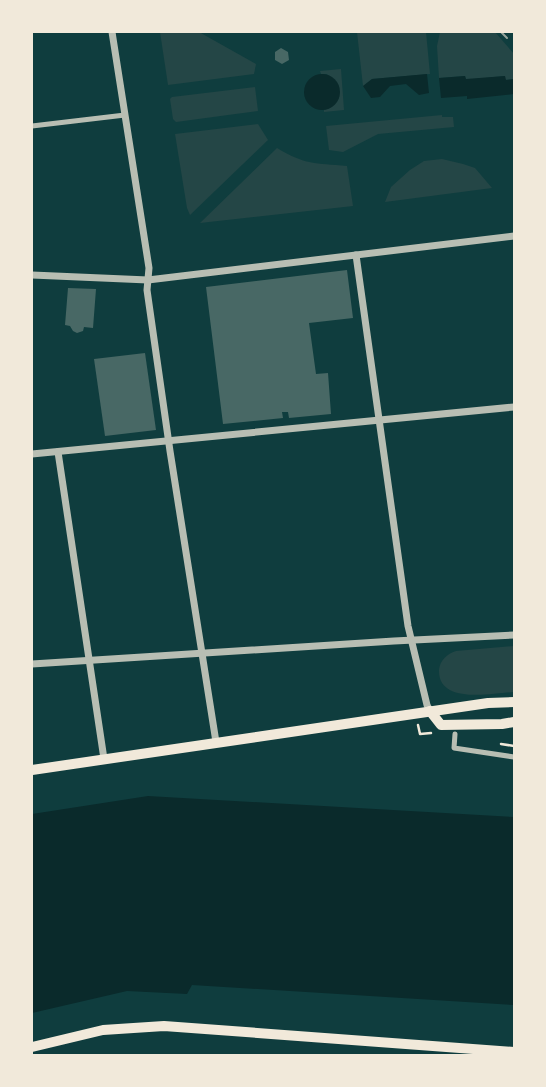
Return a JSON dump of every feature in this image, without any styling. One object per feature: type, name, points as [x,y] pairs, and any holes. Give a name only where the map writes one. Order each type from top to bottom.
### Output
[{"type":"main road","points":[[32,770],[430,711],[514,702]]},
{"type":"main road","points":[[430,711],[442,725],[514,724]]},
{"type":"main road","points":[[32,1046],[103,1030],[164,1026],[514,1052]]},
{"type":"street","points":[[112,32],[149,268],[147,290],[168,440],[216,743]]},
{"type":"street","points":[[32,126],[125,115]]},
{"type":"street","points":[[32,275],[148,280],[514,236]]},
{"type":"street","points":[[356,255],[408,626],[430,711]]},
{"type":"street","points":[[32,454],[514,407]]},
{"type":"street","points":[[58,452],[104,759]]},
{"type":"street","points":[[32,664],[514,635]]},
{"type":"street","points":[[455,734],[454,748],[514,757]]},
{"type":"path","points":[[491,743],[514,746]]},
{"type":"shaded area","points":[[160,32],[199,32],[256,64],[254,74],[168,85]]},
{"type":"shaded area","points":[[357,32],[426,32],[430,74],[372,79],[363,86]]},
{"type":"shaded area","points":[[440,32],[495,32],[514,54],[514,79],[505,80],[504,76],[466,80],[465,76],[439,78],[437,46]]},
{"type":"shaded area","points":[[341,69],[344,110],[324,112],[339,97],[327,74],[321,74],[320,71]]},
{"type":"shaded area","points":[[322,74],[335,79],[340,92],[335,105],[322,110],[309,105],[304,92],[309,79]]},
{"type":"shaded area","points":[[427,74],[429,93],[419,95],[406,84],[390,86],[380,97],[371,98],[363,86],[372,79]]},
{"type":"shaded area","points":[[465,76],[466,79],[505,76],[506,80],[514,79],[514,94],[467,99],[467,96],[441,98],[439,78]]},
{"type":"shaded area","points":[[255,87],[258,111],[176,122],[173,119],[172,97]]},
{"type":"shaded area","points":[[442,115],[453,117],[454,127],[378,134],[343,152],[329,150],[326,126]]},
{"type":"shaded area","points":[[258,124],[268,140],[190,215],[175,134]]},
{"type":"shaded area","points":[[277,148],[303,160],[347,166],[353,206],[200,223]]},
{"type":"shaded area","points":[[442,159],[475,168],[492,188],[385,202],[391,187],[410,170],[424,161]]},
{"type":"shaded area","points":[[514,646],[514,692],[481,695],[457,693],[441,681],[441,663],[453,652]]},
{"type":"shaded area","points":[[148,796],[514,817],[514,1005],[192,985],[187,994],[127,991],[32,1013],[32,814]]},
{"type":"building","points":[[281,48],[288,52],[289,60],[282,64],[275,60],[275,52]]},
{"type":"building","points":[[347,270],[353,318],[309,323],[316,374],[328,373],[331,414],[289,418],[288,412],[282,412],[283,418],[223,424],[206,287]]},
{"type":"building","points":[[68,288],[96,289],[93,328],[84,327],[83,331],[77,333],[65,325]]},
{"type":"building","points":[[145,353],[156,430],[105,436],[94,359]]},
{"type":"tram line","points":[[501,32],[507,38]]}]
